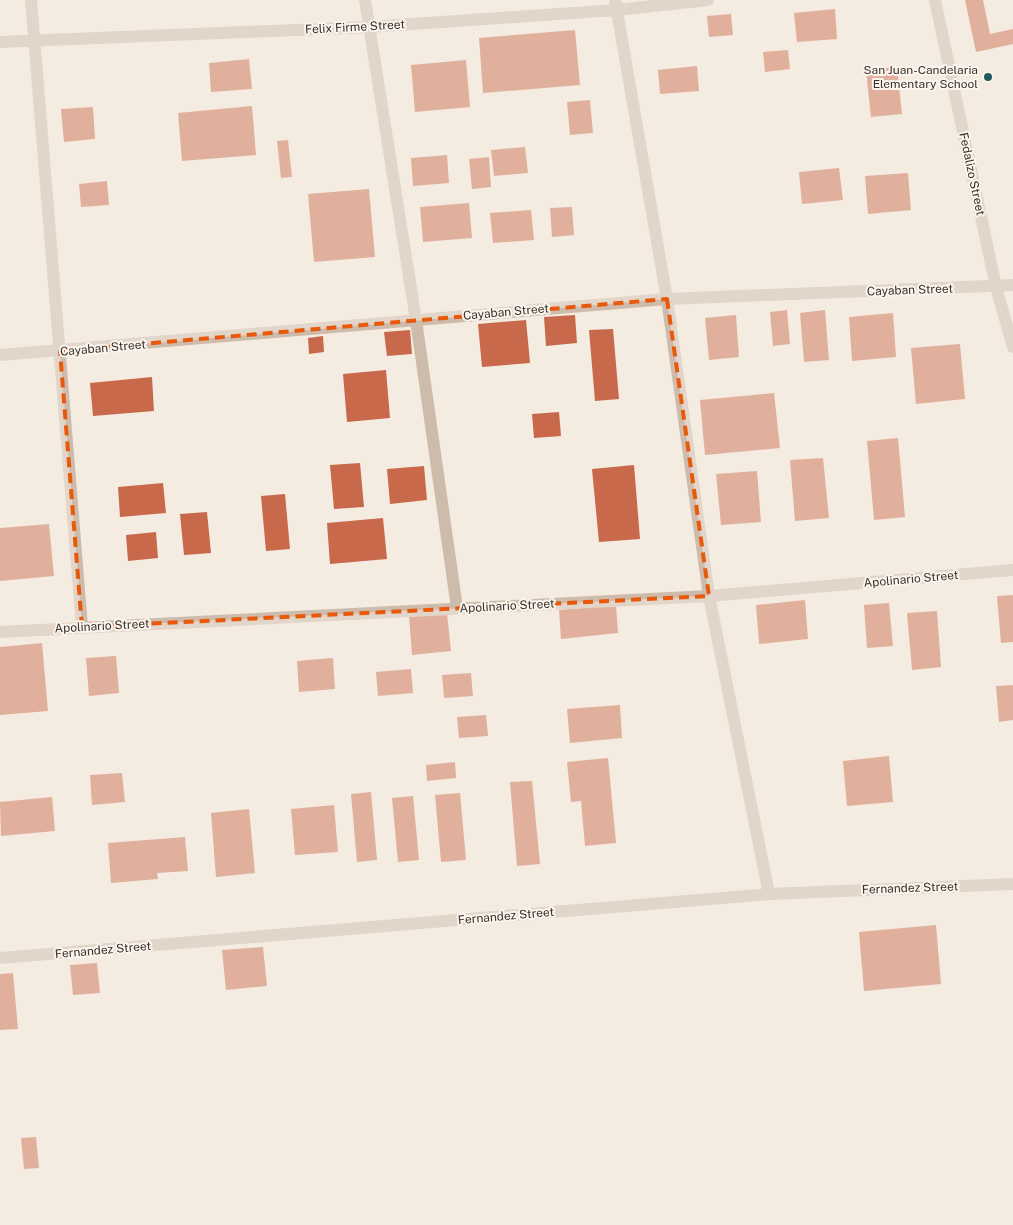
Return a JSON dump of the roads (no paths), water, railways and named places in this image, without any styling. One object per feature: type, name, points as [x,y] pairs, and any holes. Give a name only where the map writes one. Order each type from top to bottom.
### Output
[{"type":"street","points":[[31,0],[82,627]]},
{"type":"street","points":[[365,0],[416,320],[457,608]]},
{"type":"street","name":"Felix Firme Street","points":[[0,42],[370,27],[616,5],[708,0]]},
{"type":"street","name":"Fedalizo Street","points":[[935,0],[996,286],[1013,347]]},
{"type":"street","points":[[616,5],[667,299],[709,596],[769,894]]},
{"type":"street","name":"Cayaban Street","points":[[0,355],[667,299],[1013,285]]},
{"type":"street","name":"Apolinario Street","points":[[0,632],[709,596],[1013,570]]},
{"type":"street","name":"Fernandez Street","points":[[0,958],[769,894],[1013,884]]},
{"type":"place","name":"San Juan-Candelaria Elementary School","points":[[988,77]]}]
